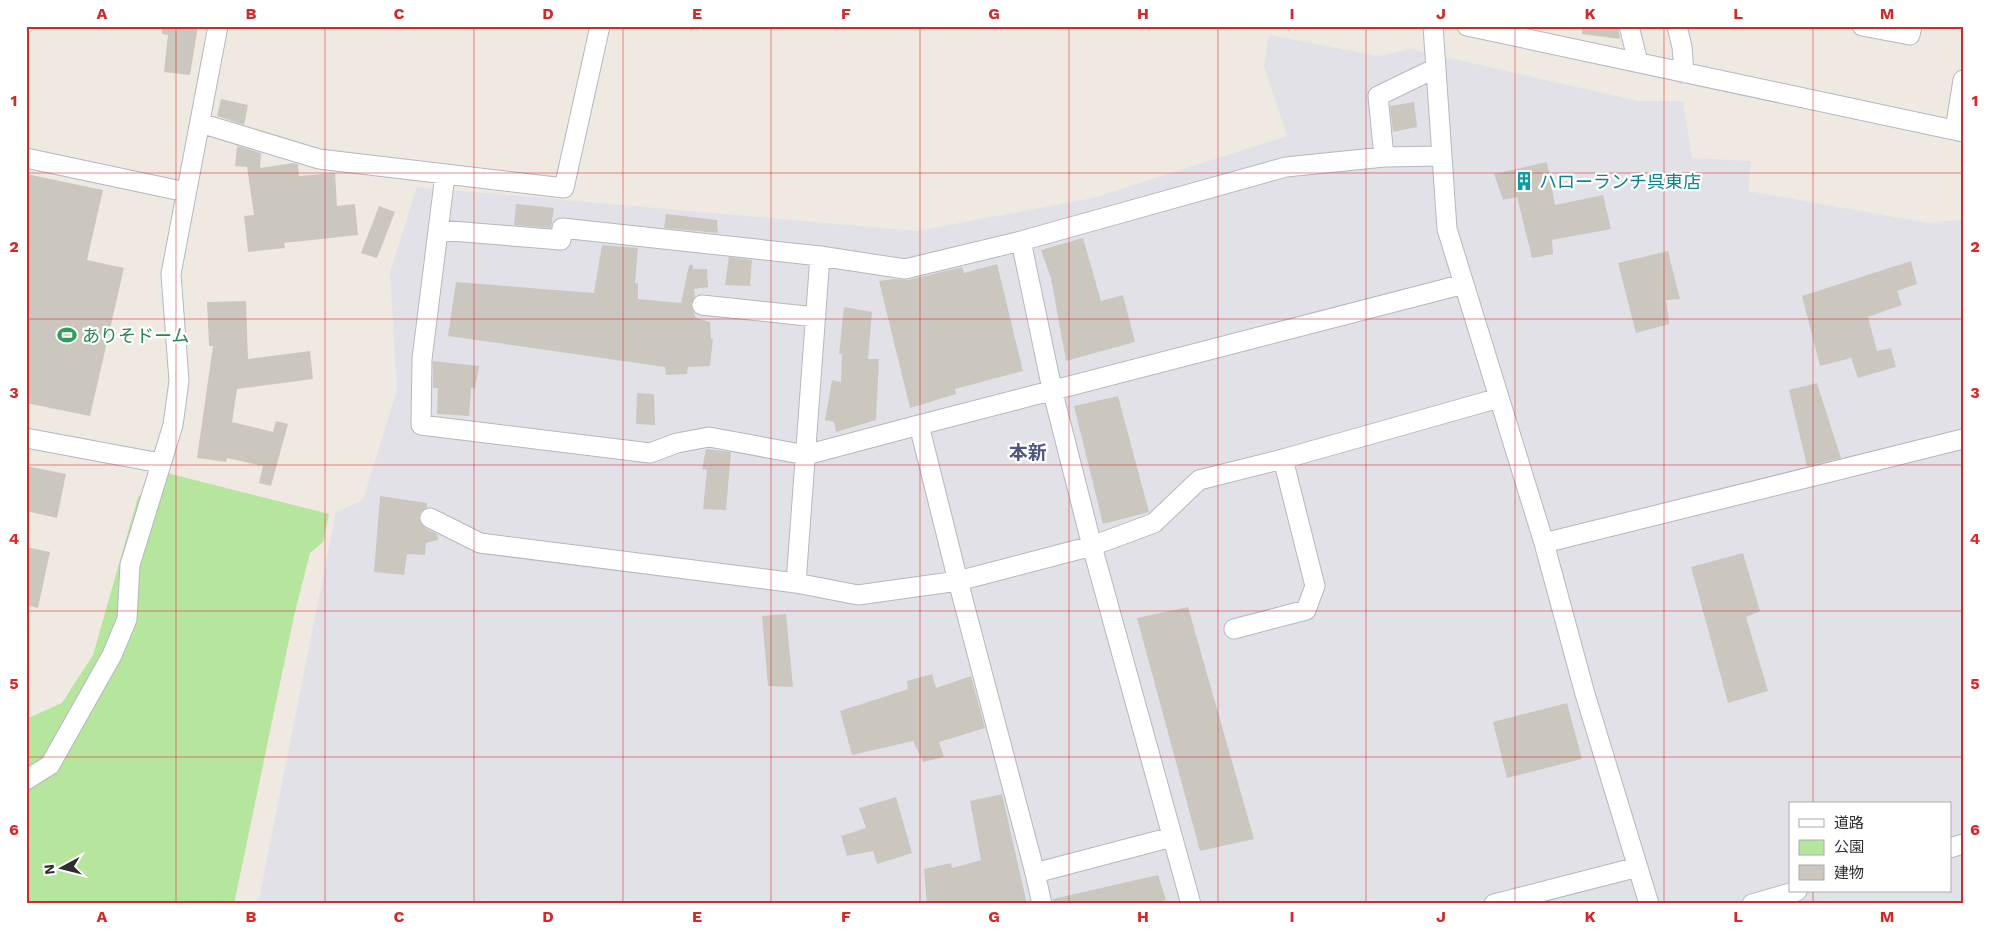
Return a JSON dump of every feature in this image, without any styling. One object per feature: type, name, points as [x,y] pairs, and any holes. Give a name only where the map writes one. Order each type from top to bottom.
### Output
[{"type":"street","points":[[26,780],[50,764],[112,656],[127,618],[130,565],[172,425],[179,381],[171,274],[218,26]]},
{"type":"street","points":[[200,123],[319,158],[445,175],[564,188],[600,26]]},
{"type":"street","points":[[1433,26],[1440,156],[1447,229],[1544,543],[1585,694],[1649,904]]},
{"type":"street","points":[[1466,26],[1520,32],[1684,74],[1959,131],[1963,80]]},
{"type":"street","points":[[1629,26],[1638,62]]},
{"type":"street","points":[[1677,26],[1682,47],[1684,74]]},
{"type":"street","points":[[1862,26],[1910,35],[1912,26]]},
{"type":"street","points":[[1384,157],[1378,96],[1436,68]]},
{"type":"street","points":[[439,230],[561,240],[562,228],[820,256],[905,269],[1020,241],[1286,167],[1384,157],[1440,156]]},
{"type":"street","points":[[26,158],[186,192]]},
{"type":"street","points":[[445,175],[422,359],[421,425],[650,453],[677,443],[709,437],[806,455],[1052,389],[1464,284]]},
{"type":"street","points":[[1020,241],[1052,389],[1092,546],[1191,904]]},
{"type":"street","points":[[796,583],[820,256]]},
{"type":"street","points":[[702,305],[816,317]]},
{"type":"street","points":[[430,518],[480,543],[796,583],[858,596],[958,581],[1092,546],[1154,523],[1199,480],[1283,459],[1499,398]]},
{"type":"street","points":[[919,425],[1042,904]]},
{"type":"street","points":[[26,438],[160,463]]},
{"type":"street","points":[[1544,543],[1963,439]]},
{"type":"street","points":[[1234,629],[1306,610],[1315,586],[1283,459]]},
{"type":"street","points":[[1035,873],[1172,837]]},
{"type":"street","points":[[1494,904],[1638,868]]},
{"type":"street","points":[[1752,904],[1794,892]]},
{"type":"shaded area","points":[[1269,35],[1379,56],[1410,49],[1638,101],[1683,101],[1692,158],[1751,161],[1748,191],[1928,223],[1963,219],[1963,904],[258,904],[336,512],[363,500],[397,390],[390,272],[417,187],[917,231],[1093,198],[1287,136],[1264,66]]},
{"type":"green space","points":[[167,473],[329,514],[323,542],[310,553],[294,616],[234,904],[26,904],[26,719],[62,703],[93,655],[138,497]]},
{"type":"building","points":[[162,26],[198,26],[190,75],[164,72],[168,35],[162,34]]},
{"type":"building","points":[[1582,26],[1618,26],[1620,39],[1582,34]]},
{"type":"building","points":[[221,99],[248,105],[244,125],[217,116]]},
{"type":"building","points":[[1414,102],[1417,127],[1393,132],[1390,106]]},
{"type":"building","points":[[237,146],[261,153],[260,168],[293,163],[298,164],[299,176],[335,173],[337,206],[355,204],[358,235],[284,243],[285,248],[248,252],[244,216],[254,215],[247,167],[235,166]]},
{"type":"building","points":[[1547,162],[1555,205],[1603,195],[1611,229],[1552,240],[1553,254],[1532,258],[1517,197],[1503,200],[1494,174]]},
{"type":"building","name":"ありそドーム","points":[[26,174],[103,190],[87,260],[124,268],[90,416],[26,403]]},
{"type":"building","points":[[516,204],[554,208],[551,228],[514,225]]},
{"type":"building","points":[[379,206],[395,212],[377,258],[361,253]]},
{"type":"building","points":[[666,214],[717,220],[718,233],[664,228]]},
{"type":"building","points":[[1083,238],[1101,301],[1123,295],[1135,342],[1066,361],[1051,278],[1041,250]]},
{"type":"building","points":[[602,245],[638,248],[635,283],[638,283],[638,299],[681,303],[689,265],[693,265],[693,269],[707,269],[708,287],[694,289],[695,297],[691,304],[696,318],[710,322],[711,339],[713,339],[710,366],[688,367],[687,374],[666,375],[665,367],[448,336],[456,282],[594,293]]},
{"type":"building","points":[[1668,251],[1680,299],[1666,300],[1669,324],[1636,333],[1618,263]]},
{"type":"building","points":[[729,257],[752,260],[750,286],[725,285]]},
{"type":"building","points":[[1911,261],[1917,284],[1897,291],[1902,305],[1868,317],[1877,351],[1891,348],[1896,367],[1858,378],[1851,358],[1820,366],[1802,296]]},
{"type":"building","points":[[997,264],[1023,371],[955,389],[956,394],[910,408],[879,281],[893,279],[908,280],[962,267],[964,273]]},
{"type":"building","points":[[246,301],[248,359],[310,351],[313,379],[237,389],[232,422],[273,432],[276,421],[288,424],[271,486],[259,483],[263,466],[227,458],[226,462],[197,458],[213,346],[209,346],[207,302]]},
{"type":"building","points":[[844,307],[872,312],[868,359],[879,359],[876,420],[836,432],[834,422],[825,420],[832,380],[841,382],[842,354],[839,354]]},
{"type":"building","points":[[433,361],[479,366],[475,388],[471,388],[469,416],[437,414],[438,388],[433,388]]},
{"type":"building","points":[[1817,383],[1841,458],[1807,466],[1789,390]]},
{"type":"building","points":[[637,393],[654,394],[655,425],[636,424]]},
{"type":"building","points":[[1118,396],[1149,512],[1103,524],[1074,406]]},
{"type":"building","points":[[706,449],[731,452],[726,510],[703,509],[707,470],[702,469]]},
{"type":"building","points":[[26,466],[66,474],[57,518],[26,511]]},
{"type":"building","points":[[380,496],[427,503],[427,507],[420,513],[419,519],[425,528],[437,534],[438,540],[426,543],[425,555],[407,554],[404,575],[374,572]]},
{"type":"building","points":[[26,547],[50,552],[38,608],[26,605]]},
{"type":"building","points":[[1743,553],[1760,611],[1746,617],[1768,691],[1728,703],[1691,567]]},
{"type":"building","points":[[1188,607],[1254,839],[1200,851],[1137,618]]},
{"type":"building","points":[[786,614],[793,687],[768,686],[762,616]]},
{"type":"building","points":[[932,674],[936,688],[971,676],[985,728],[939,742],[944,757],[923,762],[913,741],[852,755],[840,711],[908,689],[907,681]]},
{"type":"building","points":[[1567,703],[1582,759],[1507,778],[1493,722]]},
{"type":"building","points":[[1002,794],[1027,904],[927,904],[924,869],[951,863],[952,868],[981,860],[970,801]]},
{"type":"building","points":[[896,797],[912,853],[877,864],[873,851],[847,856],[841,836],[866,828],[859,808]]},
{"type":"building","points":[[1158,875],[1166,900],[1152,904],[1054,904],[1053,899]]},
{"type":"place","name":"ハローランチ呉東店","points":[[1524,181]]},
{"type":"place","name":"ありそドーム","points":[[67,335]]},
{"type":"district","name":"本新","points":[[1028,452]]}]
